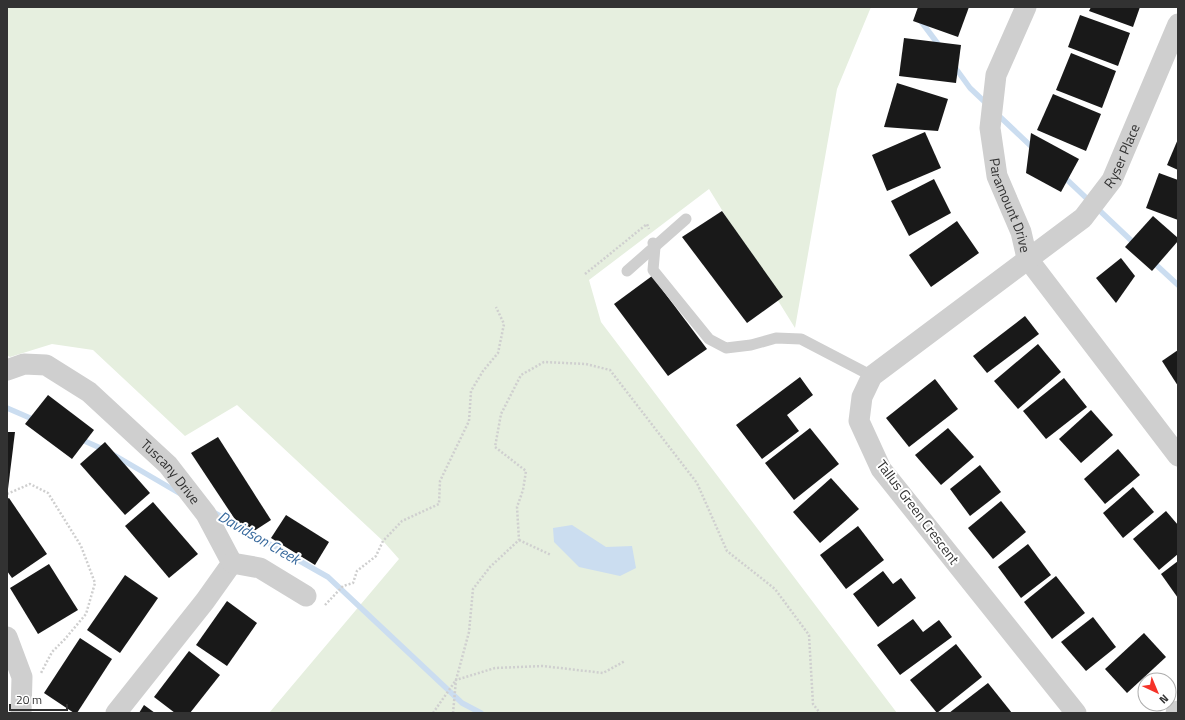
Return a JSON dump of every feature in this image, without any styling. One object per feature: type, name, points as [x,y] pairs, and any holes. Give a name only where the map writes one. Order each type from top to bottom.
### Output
[{"type":"street","name":"Paramount Drive","points":[[1026,7],[996,75],[990,128],[997,176],[1021,232],[1027,258],[1178,456]]},
{"type":"street","name":"Ryser Place","points":[[1027,258],[1083,218],[1112,180],[1178,24]]},
{"type":"street","name":"Tallus Green Crescent","points":[[1027,258],[872,376],[862,397],[859,421],[881,469],[1076,713]]},
{"type":"street","name":"Tuscany Drive","points":[[7,370],[24,364],[46,365],[89,392],[168,465],[206,514],[232,562]]},
{"type":"street","points":[[116,713],[205,601],[232,562],[260,568],[306,596]]},
{"type":"street","points":[[7,637],[22,677],[21,713]]},
{"type":"lane","points":[[628,271],[654,245],[686,219]]},
{"type":"lane","points":[[654,245],[653,270],[709,339],[726,348],[776,338],[801,339],[872,376]]},
{"type":"path","points":[[585,274],[647,224],[654,245]]},
{"type":"path","points":[[306,596],[325,605],[343,586],[353,583],[357,571],[376,556],[383,541],[402,521],[439,504],[440,481],[469,421],[471,391],[483,371],[498,353],[504,324],[496,307]]},
{"type":"path","points":[[519,540],[517,507],[523,490],[526,471],[495,447],[501,414],[520,375],[544,362],[586,364],[610,370],[698,483],[727,551],[775,590],[809,635],[813,704],[820,713]]},
{"type":"path","points":[[7,494],[30,484],[48,493],[81,546],[95,583],[86,614],[52,652],[40,676],[21,685]]},
{"type":"path","points":[[519,540],[551,555]]},
{"type":"path","points":[[452,713],[456,680],[469,632],[473,589],[490,567],[519,540]]},
{"type":"path","points":[[433,713],[456,680],[495,668],[543,666],[603,672],[625,661]]},
{"type":"green space","points":[[7,7],[871,7],[837,89],[795,328],[709,189],[589,280],[601,322],[897,713],[269,713],[399,559],[383,541],[237,405],[185,436],[93,350],[52,344],[10,357],[7,355]]},
{"type":"water","points":[[572,525],[606,547],[632,546],[636,568],[620,576],[579,567],[554,542],[553,528]]},
{"type":"building","points":[[918,7],[969,7],[958,37],[913,21]]},
{"type":"building","points":[[1091,7],[1140,7],[1133,27],[1089,11]]},
{"type":"building","points":[[1080,15],[1130,33],[1118,66],[1068,47]]},
{"type":"building","points":[[904,38],[961,45],[956,83],[899,76]]},
{"type":"building","points":[[1071,53],[1116,71],[1102,108],[1056,90]]},
{"type":"building","points":[[897,83],[948,99],[938,131],[884,127]]},
{"type":"building","points":[[1053,94],[1101,114],[1086,151],[1037,130]]},
{"type":"building","points":[[925,132],[941,168],[887,191],[872,155]]},
{"type":"building","points":[[1031,133],[1079,159],[1061,192],[1026,173]]},
{"type":"building","points":[[1178,139],[1178,170],[1167,165]]},
{"type":"building","points":[[1159,173],[1178,180],[1178,220],[1146,208]]},
{"type":"building","points":[[934,179],[951,213],[909,236],[891,201]]},
{"type":"building","points":[[722,211],[783,297],[747,323],[682,237]]},
{"type":"building","points":[[1153,216],[1178,238],[1178,241],[1152,271],[1125,247]]},
{"type":"building","points":[[957,221],[979,253],[931,287],[909,255]]},
{"type":"building","points":[[1121,258],[1135,276],[1116,303],[1096,278]]},
{"type":"building","points":[[652,276],[707,349],[668,376],[614,304]]},
{"type":"building","points":[[1025,316],[1039,334],[987,373],[973,356]]},
{"type":"building","points":[[1038,344],[1061,372],[1018,409],[994,381]]},
{"type":"building","points":[[1178,350],[1178,386],[1162,361]]},
{"type":"building","points":[[800,377],[813,395],[787,415],[799,431],[762,459],[736,425]]},
{"type":"building","points":[[1064,378],[1087,407],[1046,439],[1023,411]]},
{"type":"building","points":[[935,379],[958,409],[909,447],[886,418]]},
{"type":"building","points":[[48,395],[94,430],[72,459],[25,424]]},
{"type":"building","points":[[1091,410],[1113,435],[1081,463],[1059,439]]},
{"type":"building","points":[[810,428],[839,464],[794,500],[765,463]]},
{"type":"building","points":[[948,428],[974,457],[941,485],[915,455]]},
{"type":"building","points":[[7,432],[15,432],[8,489],[7,489]]},
{"type":"building","points":[[218,437],[271,520],[246,536],[191,453]]},
{"type":"building","points":[[105,442],[150,493],[125,515],[80,464]]},
{"type":"building","points":[[1118,449],[1140,475],[1105,504],[1084,479]]},
{"type":"building","points":[[980,465],[1001,492],[970,516],[950,489]]},
{"type":"building","points":[[831,478],[859,509],[820,543],[793,512]]},
{"type":"building","points":[[1133,487],[1154,512],[1123,538],[1103,513]]},
{"type":"building","points":[[9,498],[47,554],[12,578],[7,571],[7,499]]},
{"type":"building","points":[[1001,501],[1026,532],[993,559],[968,528]]},
{"type":"building","points":[[153,502],[198,554],[169,578],[125,526]]},
{"type":"building","points":[[1166,511],[1178,525],[1178,554],[1159,570],[1133,539]]},
{"type":"building","points":[[286,515],[329,542],[315,565],[271,538]]},
{"type":"building","points":[[858,526],[884,560],[846,589],[820,555]]},
{"type":"building","points":[[1028,544],[1051,575],[1021,598],[998,567]]},
{"type":"building","points":[[1178,561],[1178,598],[1161,574]]},
{"type":"building","points":[[49,564],[78,610],[38,634],[10,588]]},
{"type":"building","points":[[883,571],[893,584],[901,578],[916,598],[878,627],[853,594]]},
{"type":"building","points":[[125,575],[158,598],[120,653],[87,630]]},
{"type":"building","points":[[1056,576],[1085,613],[1052,639],[1024,602]]},
{"type":"building","points":[[227,601],[257,623],[227,666],[196,645]]},
{"type":"building","points":[[1093,617],[1116,647],[1086,671],[1061,642]]},
{"type":"building","points":[[913,619],[923,632],[939,620],[952,637],[900,675],[877,645]]},
{"type":"building","points":[[1144,633],[1166,657],[1150,672],[1137,672],[1137,684],[1127,693],[1105,669]]},
{"type":"building","points":[[80,638],[112,659],[77,713],[74,713],[44,693]]},
{"type":"building","points":[[956,644],[982,677],[937,713],[910,680]]},
{"type":"building","points":[[189,651],[220,675],[190,713],[175,713],[154,697]]},
{"type":"building","points":[[988,683],[1012,713],[949,713]]},
{"type":"building","points":[[144,705],[155,713],[139,713]]},
{"type":"waterway","points":[[921,7],[920,20],[941,48]]},
{"type":"waterway","points":[[954,66],[970,88],[988,105]]},
{"type":"waterway","points":[[997,114],[1034,149]]},
{"type":"waterway","points":[[1062,175],[1136,245]]},
{"type":"waterway","points":[[1152,261],[1178,285]]},
{"type":"waterway","name":"Davidson Creek","points":[[7,408],[37,421]]},
{"type":"waterway","name":"Davidson Creek","points":[[80,439],[105,450]]},
{"type":"waterway","name":"Davidson Creek","points":[[114,455],[179,493]]},
{"type":"waterway","name":"Davidson Creek","points":[[213,512],[328,577],[462,703],[481,713]]}]
